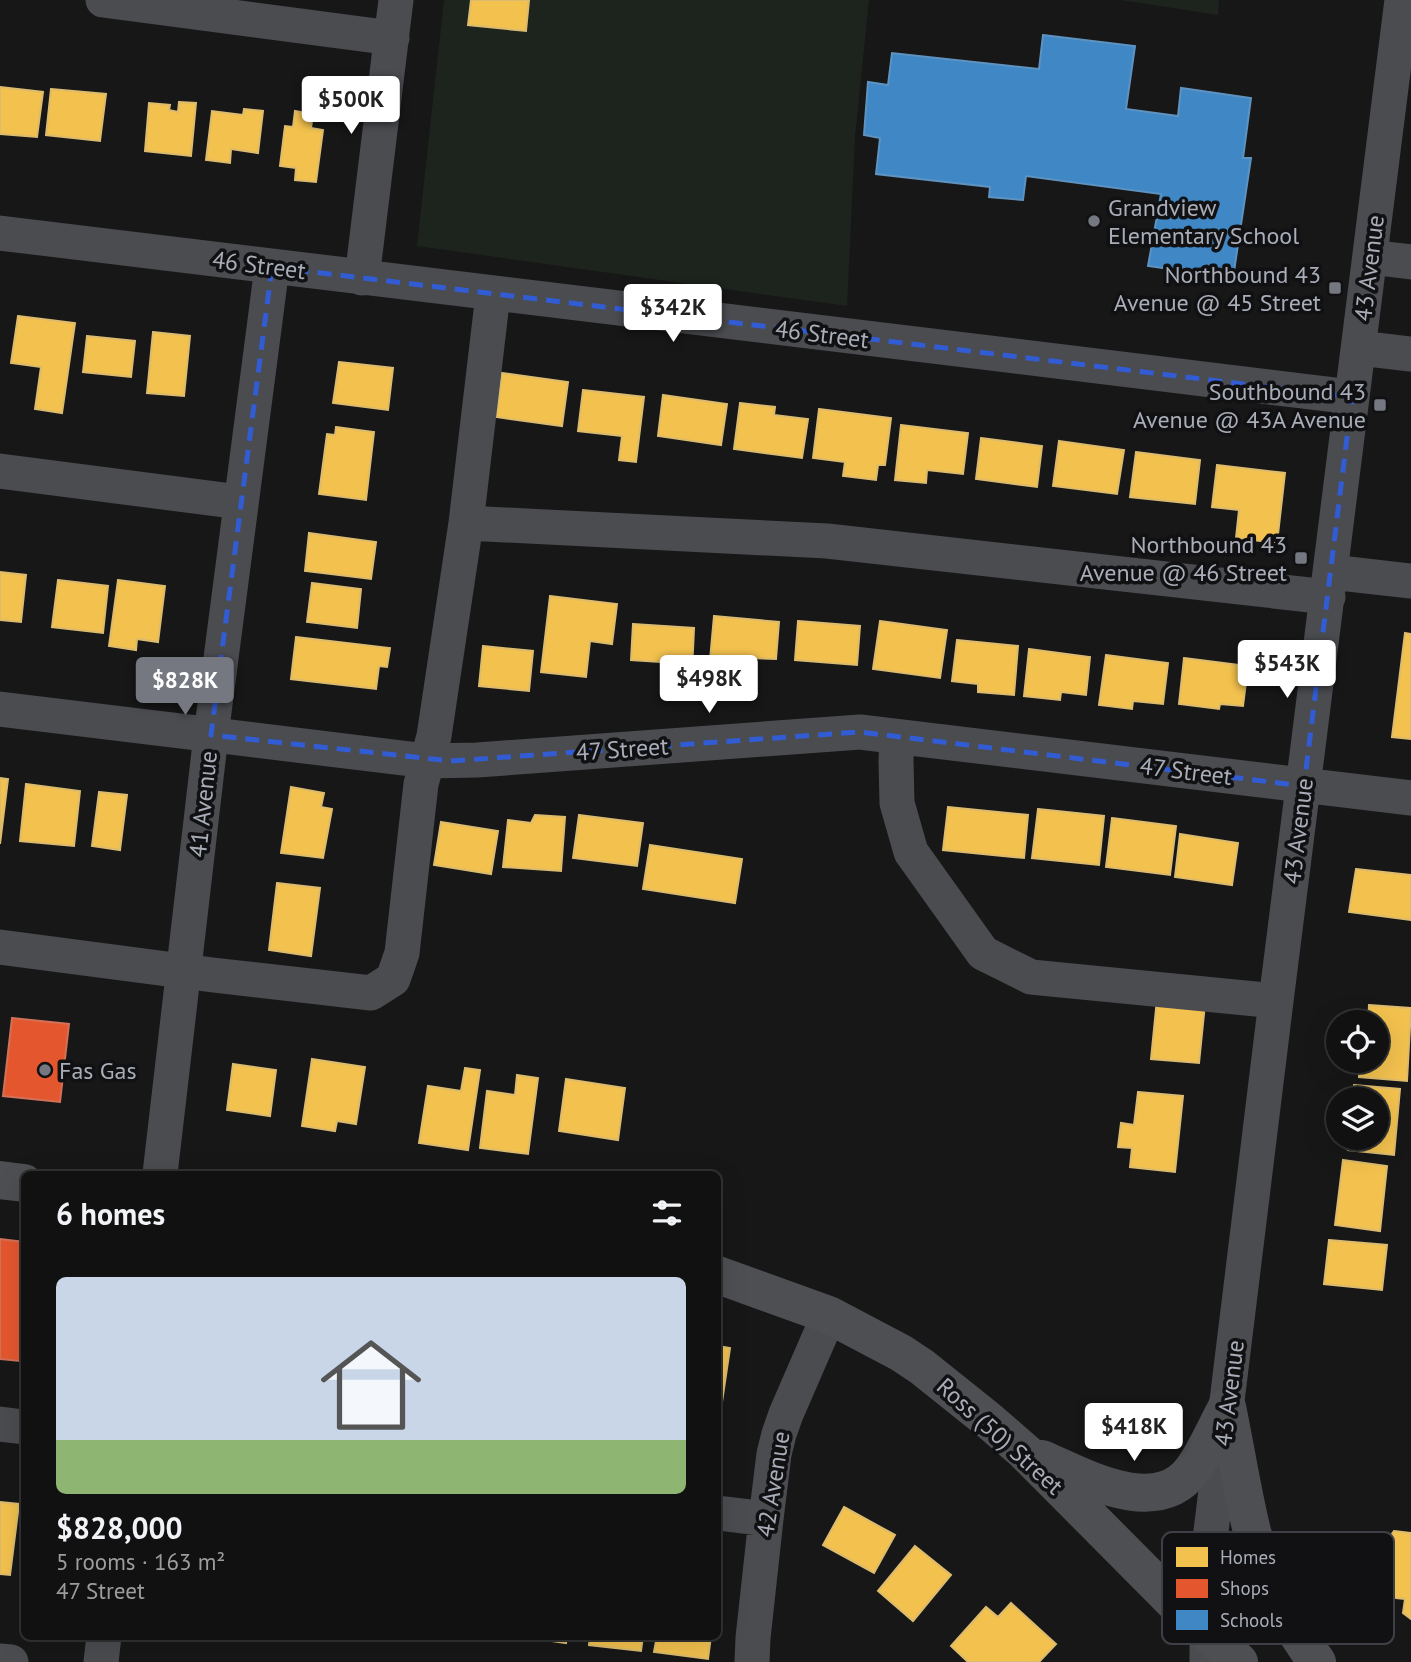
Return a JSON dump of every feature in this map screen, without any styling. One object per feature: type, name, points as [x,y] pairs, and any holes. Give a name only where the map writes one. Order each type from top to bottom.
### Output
[{"type":"main road","points":[[0,1180],[21,1184]]},
{"type":"main road","name":"Ross (50) Street","points":[[721,1276],[829,1315],[922,1367],[1025,1452],[1162,1590]]},
{"type":"main road","points":[[1025,1452],[1106,1487],[1129,1492],[1156,1492],[1171,1488],[1192,1470],[1227,1407]]},
{"type":"main road","points":[[1227,1407],[1253,1532]]},
{"type":"main road","points":[[1304,1644],[1317,1662]]},
{"type":"main road","name":"Ross (50) Street","points":[[1207,1647],[1239,1662]]},
{"type":"street","points":[[103,0],[161,4],[392,38]]},
{"type":"street","points":[[362,278],[396,0]]},
{"type":"street","name":"43 Avenue","points":[[1211,1532],[1352,397],[1404,19]]},
{"type":"street","name":"46 Street","points":[[0,233],[1352,397]]},
{"type":"street","points":[[1370,257],[1411,262]]},
{"type":"street","name":"41 Avenue","points":[[160,1171],[211,735],[272,267]]},
{"type":"street","points":[[0,947],[371,993],[393,979],[401,953],[421,784],[434,736],[466,523],[493,294]]},
{"type":"street","points":[[1359,348],[1411,354]]},
{"type":"street","points":[[0,471],[240,502]]},
{"type":"street","points":[[466,523],[827,541],[1329,585],[1411,581]]},
{"type":"street","name":"47 Street","points":[[0,709],[427,761],[477,760],[860,732],[1411,798]]},
{"type":"street","points":[[897,737],[897,803],[912,852],[983,953],[1031,977],[1276,1002]]},
{"type":"street","name":"42 Avenue","points":[[752,1662],[752,1637],[774,1454],[786,1414],[829,1315]]},
{"type":"street","points":[[0,1424],[21,1427]]},
{"type":"street","points":[[721,1513],[766,1519]]},
{"type":"street","points":[[101,1662],[104,1640]]},
{"type":"street","points":[[0,1661],[11,1662]]},
{"type":"highlighted area","points":[[272,267],[1352,397],[1304,786],[860,732],[451,761],[211,735]]},
{"type":"shaded area","points":[[444,0],[869,0],[855,137],[847,306],[417,246]]},
{"type":"shaded area","points":[[1121,0],[1219,0],[1218,15]]},
{"type":"building: Homes","points":[[471,0],[529,0],[526,31],[468,25]]},
{"type":"building: Homes","points":[[0,87],[43,92],[37,137],[0,134]]},
{"type":"building: Homes","points":[[51,89],[106,94],[100,141],[46,135]]},
{"type":"building: Homes","points":[[179,102],[196,103],[191,156],[145,151],[149,103],[170,105],[169,110],[178,112]]},
{"type":"building: Homes","points":[[244,109],[263,111],[258,153],[231,149],[230,163],[206,160],[212,111],[243,115]]},
{"type":"building: Homes","points":[[295,111],[313,114],[311,128],[323,130],[316,182],[295,180],[296,168],[280,166],[285,126],[293,127]]},
{"type":"building: Homes","points":[[18,316],[75,323],[62,413],[35,409],[41,367],[11,363]]},
{"type":"building: Homes","points":[[153,332],[190,336],[184,396],[147,393]]},
{"type":"building: Homes","points":[[87,336],[135,341],[131,377],[83,372]]},
{"type":"building: Homes","points":[[339,362],[393,368],[388,410],[333,403]]},
{"type":"building: Homes","points":[[502,373],[568,382],[562,426],[496,417]]},
{"type":"building: Homes","points":[[583,390],[644,397],[636,462],[619,460],[622,436],[578,431]]},
{"type":"building: Homes","points":[[663,395],[727,404],[721,445],[658,436]]},
{"type":"building: Homes","points":[[740,403],[775,407],[774,415],[808,419],[802,458],[734,449]]},
{"type":"building: Homes","points":[[819,409],[891,418],[885,465],[878,465],[876,480],[843,476],[845,462],[813,458]]},
{"type":"building: Homes","points":[[901,425],[968,433],[963,474],[927,470],[926,483],[895,480]]},
{"type":"building: Homes","points":[[336,427],[374,432],[366,500],[319,494],[327,434],[335,435]]},
{"type":"building: Homes","points":[[981,438],[1042,446],[1037,487],[976,479]]},
{"type":"building: Homes","points":[[1059,441],[1124,450],[1117,494],[1053,486]]},
{"type":"building: Homes","points":[[1136,452],[1200,460],[1195,504],[1130,497]]},
{"type":"building: Homes","points":[[1217,465],[1285,473],[1277,543],[1236,538],[1239,510],[1212,507]]},
{"type":"building: Homes","points":[[309,533],[376,542],[371,579],[305,571]]},
{"type":"building: Homes","points":[[0,572],[26,575],[21,622],[0,620]]},
{"type":"building: Homes","points":[[58,580],[108,586],[103,633],[52,627]]},
{"type":"building: Homes","points":[[118,580],[165,586],[158,642],[137,639],[136,650],[109,646]]},
{"type":"building: Homes","points":[[312,583],[361,589],[357,628],[307,622]]},
{"type":"building: Homes","points":[[550,596],[617,604],[612,644],[590,641],[586,677],[541,672]]},
{"type":"building: Homes","points":[[714,616],[779,622],[776,659],[750,658],[748,663],[710,660]]},
{"type":"building: Homes","points":[[798,621],[860,626],[857,665],[795,660]]},
{"type":"building: Homes","points":[[880,621],[947,630],[940,678],[873,669]]},
{"type":"building: Homes","points":[[633,624],[694,628],[692,672],[661,670],[661,662],[631,660]]},
{"type":"building: Homes","points":[[1405,633],[1411,634],[1411,739],[1392,737]]},
{"type":"building: Homes","points":[[296,637],[390,648],[387,667],[379,666],[376,689],[291,679]]},
{"type":"building: Homes","points":[[957,640],[1018,646],[1014,695],[978,692],[978,684],[952,681]]},
{"type":"building: Homes","points":[[483,646],[533,651],[529,691],[479,686]]},
{"type":"building: Homes","points":[[1029,649],[1090,657],[1086,695],[1061,692],[1060,700],[1024,696]]},
{"type":"building: Homes","points":[[1106,655],[1168,663],[1163,704],[1133,701],[1132,709],[1099,705]]},
{"type":"building: Homes","points":[[1184,658],[1248,666],[1243,706],[1220,704],[1219,709],[1179,704]]},
{"type":"building: Homes","points":[[0,778],[8,779],[0,844]]},
{"type":"building: Homes","points":[[26,784],[80,791],[74,846],[20,841]]},
{"type":"building: Homes","points":[[291,787],[324,793],[321,807],[332,809],[323,858],[281,853]]},
{"type":"building: Homes","points":[[99,792],[127,795],[120,850],[92,846]]},
{"type":"building: Homes","points":[[948,807],[1028,815],[1024,858],[943,850]]},
{"type":"building: Homes","points":[[1038,809],[1104,816],[1099,865],[1032,858]]},
{"type":"building: Homes","points":[[535,815],[565,817],[561,871],[503,867],[508,820],[531,823]]},
{"type":"building: Homes","points":[[579,815],[643,823],[637,866],[573,858]]},
{"type":"building: Homes","points":[[1112,818],[1176,826],[1170,875],[1106,867]]},
{"type":"building: Homes","points":[[441,822],[498,831],[491,874],[434,865]]},
{"type":"building: Homes","points":[[1180,834],[1238,843],[1232,885],[1175,877]]},
{"type":"building: Homes","points":[[650,845],[742,859],[735,903],[643,889]]},
{"type":"building: Homes","points":[[1356,869],[1411,875],[1411,920],[1349,912]]},
{"type":"building: Homes","points":[[277,883],[320,888],[311,956],[269,950]]},
{"type":"building: Homes","points":[[1157,999],[1205,1004],[1199,1063],[1151,1059]]},
{"type":"building: Homes","points":[[1369,1005],[1411,1008],[1407,1081],[1359,1077],[1359,1073],[1389,1073],[1389,1010],[1369,1010]]},
{"type":"building: Homes","points":[[312,1059],[365,1067],[356,1124],[337,1121],[335,1131],[302,1126]]},
{"type":"building: Homes","points":[[233,1064],[276,1070],[270,1116],[227,1110]]},
{"type":"building: Homes","points":[[465,1068],[480,1070],[468,1150],[419,1143],[428,1086],[461,1091]]},
{"type":"building: Homes","points":[[517,1075],[538,1078],[528,1154],[480,1148],[487,1091],[515,1095]]},
{"type":"building: Homes","points":[[566,1079],[625,1088],[618,1140],[559,1131]]},
{"type":"building: Homes","points":[[1389,1088],[1400,1089],[1394,1155],[1348,1150],[1389,1150]]},
{"type":"building: Homes","points":[[1138,1092],[1183,1096],[1175,1172],[1130,1167],[1132,1148],[1118,1147],[1121,1123],[1134,1125]]},
{"type":"building: Homes","points":[[1343,1160],[1387,1166],[1380,1231],[1335,1225]]},
{"type":"building: Homes","points":[[1329,1240],[1387,1245],[1382,1290],[1324,1284]]},
{"type":"building: Homes","points":[[721,1346],[730,1348],[721,1409]]},
{"type":"building: Homes","points":[[0,1502],[19,1504],[10,1575],[0,1574]]},
{"type":"building: Homes","points":[[844,1507],[895,1535],[874,1573],[823,1545]]},
{"type":"building: Homes","points":[[1393,1532],[1411,1533],[1411,1619],[1403,1613],[1405,1599],[1394,1597]]},
{"type":"building: Homes","points":[[915,1546],[951,1575],[913,1621],[878,1591]]},
{"type":"building: Homes","points":[[1011,1603],[1056,1644],[1039,1662],[968,1662],[951,1646],[986,1607],[998,1617]]},
{"type":"building: Homes","points":[[545,1640],[566,1640],[566,1643]]},
{"type":"building: Homes","points":[[590,1640],[642,1640],[641,1651],[589,1645]]},
{"type":"building: Homes","points":[[656,1640],[710,1640],[708,1659],[654,1652]]},
{"type":"building: Shops","points":[[12,1018],[69,1024],[60,1102],[3,1096]]},
{"type":"building: Shops","points":[[0,1239],[21,1242],[21,1352],[20,1361],[0,1359]]},
{"type":"building: Schools","points":[[1043,35],[1135,46],[1126,109],[1178,116],[1181,88],[1251,98],[1243,158],[1251,158],[1233,278],[1148,266],[1161,194],[1026,176],[1023,200],[989,197],[990,187],[876,174],[880,138],[864,135],[868,82],[888,85],[892,53],[1039,69]]},
{"type":"place","name":"Grandview Elementary School","points":[[1094,221]]},
{"type":"place","name":"Northbound 43 Avenue @ 45 Street","points":[[1335,288]]},
{"type":"place","name":"Southbound 43 Avenue @ 43A Avenue","points":[[1380,405]]},
{"type":"place","name":"Northbound 43 Avenue @ 46 Street","points":[[1301,558]]},
{"type":"place","name":"Fas Gas","points":[[45,1070]]}]
